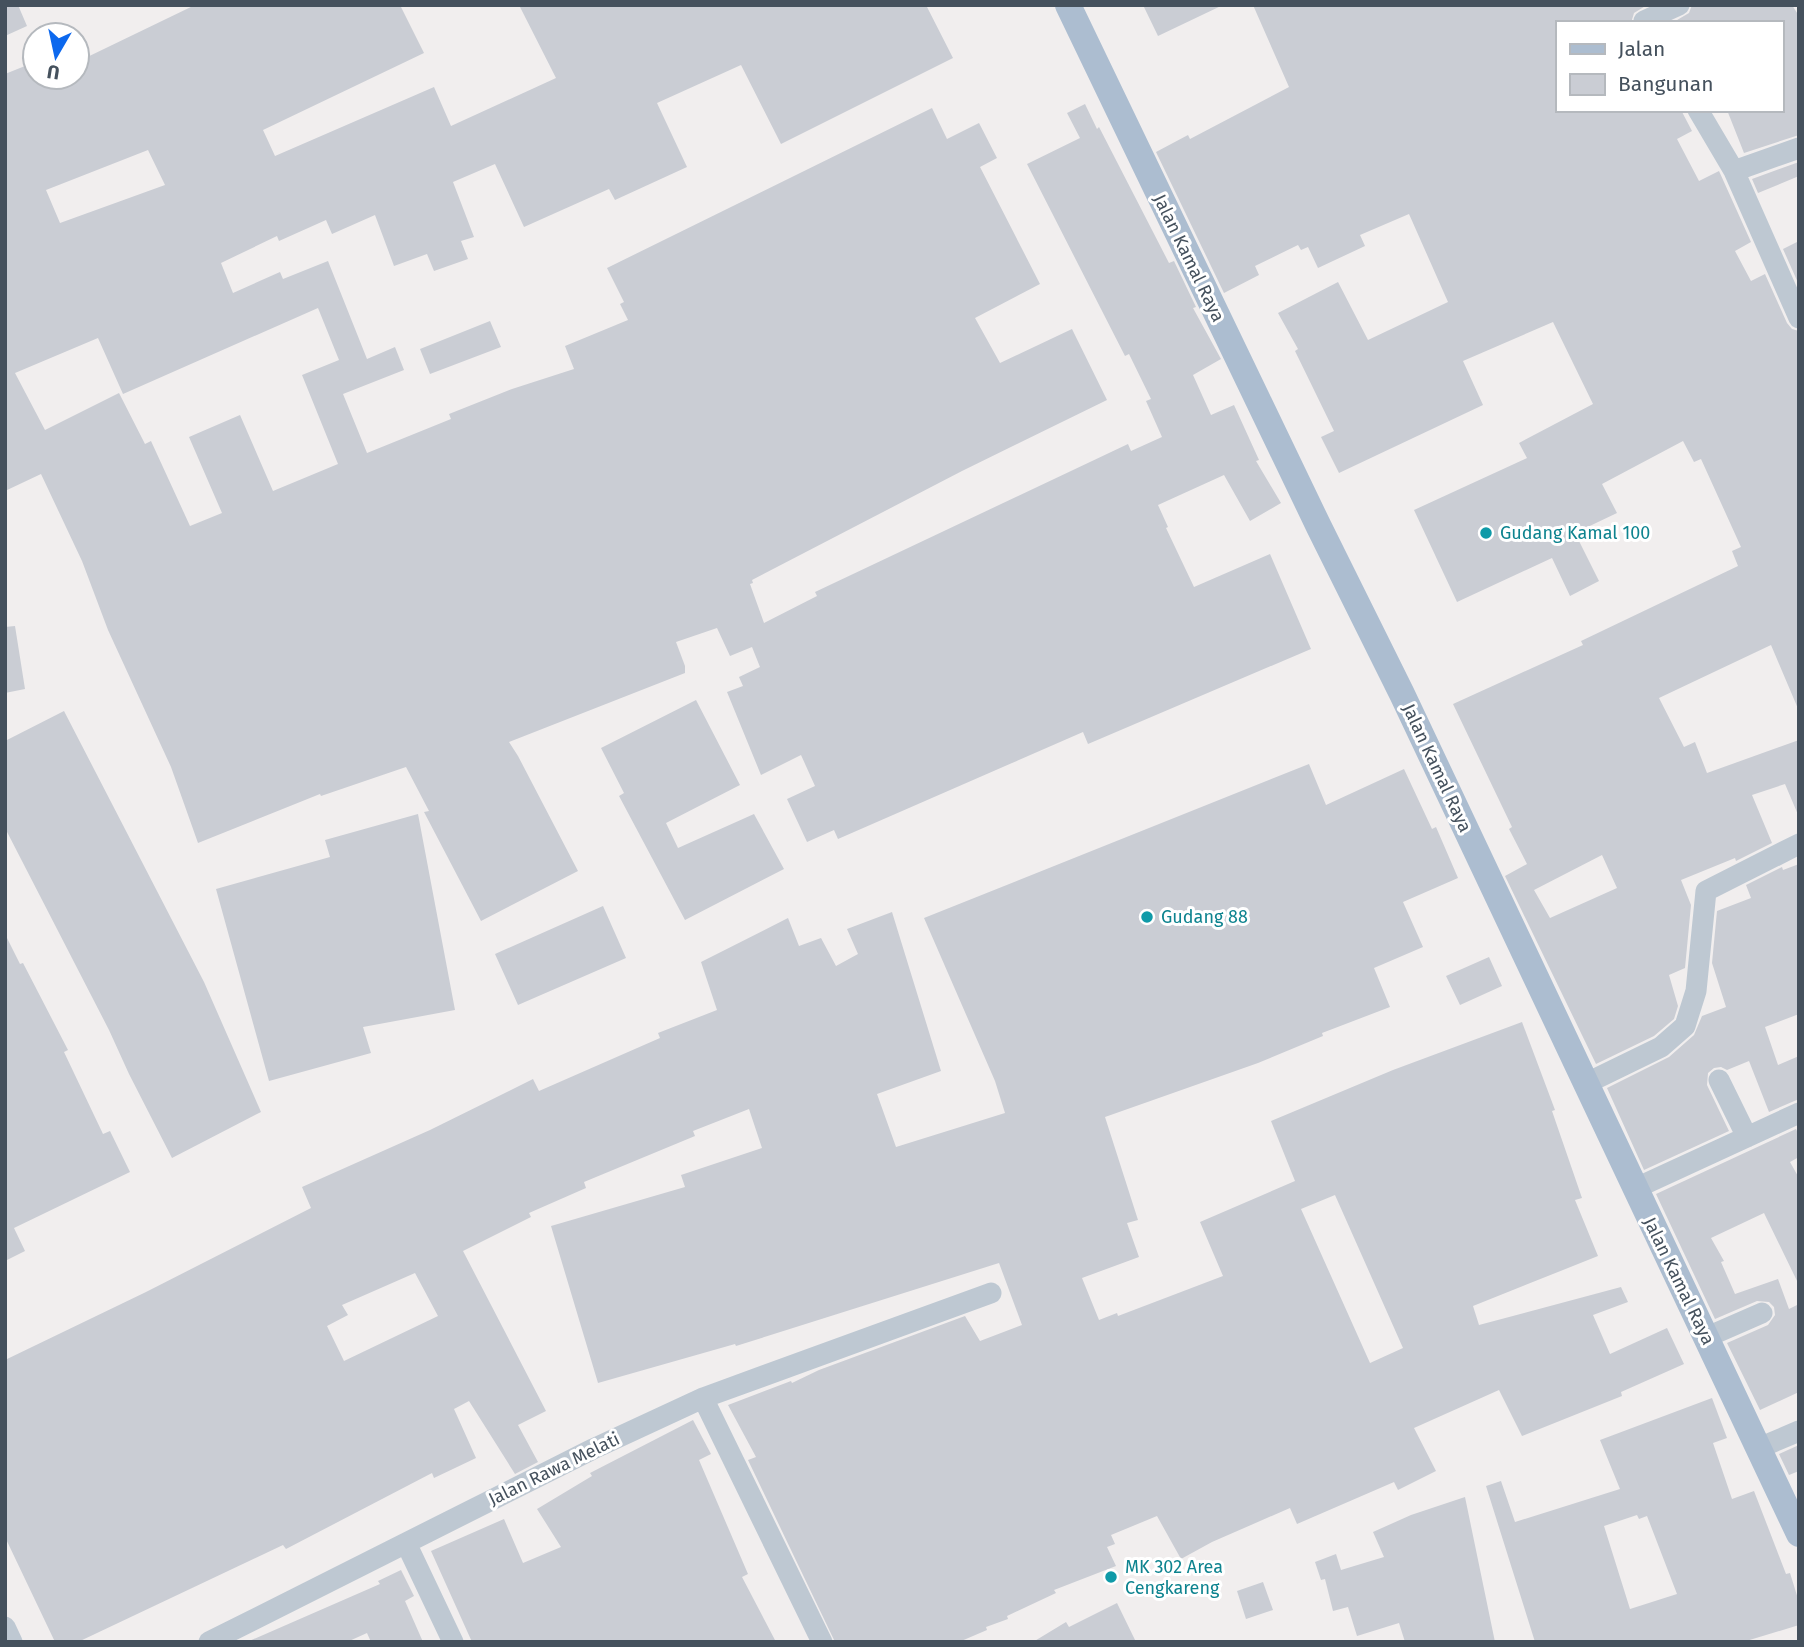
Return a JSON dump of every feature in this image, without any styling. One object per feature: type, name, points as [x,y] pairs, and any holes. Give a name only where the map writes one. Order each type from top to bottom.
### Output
[{"type":"main road","name":"Jalan Kamal Raya","points":[[1068,5],[1402,694],[1799,1534]]},
{"type":"street","points":[[1641,16],[1679,5]]},
{"type":"street","points":[[1699,112],[1734,172],[1799,318]]},
{"type":"street","points":[[1734,172],[1799,148]]},
{"type":"street","points":[[1585,1084],[1661,1047],[1685,1026],[1696,991],[1706,891],[1799,844]]},
{"type":"street","points":[[1719,1080],[1747,1138]]},
{"type":"street","points":[[1634,1189],[1799,1113]]},
{"type":"street","name":"Jalan Rawa Melati","points":[[209,1642],[593,1449],[703,1398],[991,1293]]},
{"type":"street","points":[[1707,1337],[1762,1313]]},
{"type":"street","points":[[703,1398],[822,1642]]},
{"type":"street","points":[[1759,1448],[1799,1431]]},
{"type":"street","points":[[407,1543],[453,1642]]},
{"type":"street","points":[[5,1627],[12,1642]]},
{"type":"building","points":[[5,5],[18,5],[25,21],[21,21],[21,29],[5,36]]},
{"type":"building","points":[[195,5],[400,5],[424,53],[263,130],[275,156],[434,87],[451,126],[556,78],[519,5],[926,5],[953,58],[781,144],[741,65],[657,103],[687,167],[615,200],[609,189],[524,227],[495,164],[453,182],[474,237],[461,241],[468,259],[434,271],[427,254],[394,266],[375,215],[332,234],[326,220],[279,241],[277,236],[221,263],[233,293],[280,272],[283,279],[328,261],[367,359],[395,347],[404,370],[343,394],[367,453],[451,419],[449,414],[512,389],[574,369],[565,346],[628,320],[620,304],[624,302],[607,268],[932,108],[947,139],[979,123],[997,158],[980,167],[1040,284],[975,318],[1000,363],[1072,329],[1107,400],[962,471],[752,580],[753,583],[750,584],[764,623],[817,596],[815,592],[1128,444],[1131,451],[1162,437],[1146,401],[1151,399],[1129,354],[1125,356],[1027,164],[1080,138],[1067,113],[1085,104],[1169,263],[1174,261],[1196,307],[1193,308],[1221,359],[1193,375],[1211,415],[1234,405],[1259,460],[1256,461],[1281,503],[1250,521],[1224,475],[1158,505],[1168,527],[1166,528],[1194,587],[1270,554],[1311,649],[1088,744],[1083,732],[838,839],[834,830],[807,842],[787,799],[815,786],[801,755],[761,775],[727,692],[743,686],[739,677],[760,667],[752,647],[730,656],[717,628],[676,642],[685,673],[509,742],[578,871],[481,921],[424,812],[429,811],[406,767],[321,796],[320,794],[198,843],[171,767],[108,630],[82,561],[41,474],[5,491],[5,74],[21,68],[21,91],[91,91],[91,55]],"holes":[[[148,150],[165,185],[60,223],[46,190]],[[318,308],[339,360],[302,375],[338,464],[273,491],[240,415],[189,437],[222,513],[190,526],[151,441],[145,444],[119,393],[45,430],[15,373],[98,338],[123,394]]]},
{"type":"building","points":[[1143,5],[1223,5],[1158,36]]},
{"type":"building","points":[[1253,5],[1647,5],[1634,13],[1632,21],[1556,21],[1556,112],[1682,112],[1692,131],[1677,139],[1699,181],[1719,171],[1751,242],[1735,251],[1751,281],[1765,274],[1787,323],[1792,329],[1799,331],[1799,711],[1771,645],[1659,698],[1684,747],[1695,742],[1707,773],[1799,740],[1799,817],[1785,784],[1752,795],[1772,843],[1736,861],[1735,858],[1681,880],[1691,905],[1685,968],[1669,975],[1678,1006],[1674,1019],[1654,1036],[1596,1064],[1505,876],[1527,864],[1453,704],[1583,645],[1581,641],[1738,566],[1732,551],[1741,547],[1701,459],[1694,462],[1683,441],[1602,484],[1617,513],[1575,533],[1599,581],[1570,596],[1552,558],[1457,602],[1414,510],[1527,458],[1519,443],[1593,404],[1553,322],[1463,361],[1483,405],[1339,473],[1321,437],[1334,431],[1295,351],[1298,349],[1278,313],[1338,282],[1368,340],[1448,302],[1409,214],[1360,235],[1365,246],[1318,268],[1308,247],[1301,250],[1298,245],[1255,266],[1259,275],[1224,293],[1156,152],[1188,135],[1190,139],[1289,87]],"holes":[[[1602,855],[1617,888],[1550,918],[1534,890]]]},
{"type":"building","points":[[1692,5],[1792,5],[1799,16],[1799,135],[1744,153],[1728,112],[1783,112],[1783,21],[1675,21],[1689,13]]},
{"type":"building","points":[[1799,162],[1799,176],[1758,193],[1752,179]]},
{"type":"building","points":[[1799,241],[1799,285],[1783,249]]},
{"type":"building","points":[[490,321],[501,347],[430,374],[420,349]]},
{"type":"building","points":[[15,626],[25,689],[5,693],[5,627]]},
{"type":"building","points":[[696,700],[740,785],[666,823],[678,848],[754,814],[784,869],[685,920],[619,796],[624,793],[601,748]]},
{"type":"building","points":[[64,711],[204,982],[261,1112],[172,1158],[5,828],[5,741]]},
{"type":"building","points":[[1309,764],[1326,805],[1404,769],[1432,829],[1436,827],[1458,878],[1403,902],[1423,947],[1374,968],[1390,1007],[1322,1033],[1323,1036],[1258,1063],[1105,1117],[1138,1220],[1127,1223],[1139,1257],[1082,1278],[1099,1320],[1117,1313],[1118,1316],[1223,1276],[1200,1222],[1295,1181],[1271,1121],[1393,1070],[1522,1022],[1555,1110],[1552,1111],[1582,1198],[1575,1200],[1598,1256],[1473,1306],[1479,1325],[1621,1287],[1628,1302],[1593,1315],[1610,1354],[1667,1328],[1684,1364],[1621,1392],[1622,1396],[1522,1436],[1499,1390],[1414,1428],[1436,1471],[1398,1490],[1394,1482],[1297,1524],[1290,1508],[1212,1542],[1181,1559],[1157,1516],[1111,1535],[1115,1544],[1107,1547],[1116,1566],[1054,1590],[1056,1593],[959,1642],[835,1642],[748,1460],[756,1457],[728,1405],[965,1316],[980,1341],[1022,1325],[999,1263],[736,1346],[735,1344],[598,1383],[551,1226],[685,1187],[681,1175],[762,1148],[749,1109],[693,1131],[695,1136],[584,1182],[586,1188],[529,1213],[531,1217],[463,1251],[546,1411],[518,1425],[538,1462],[515,1474],[469,1401],[454,1409],[476,1458],[434,1478],[432,1473],[286,1549],[283,1545],[78,1642],[55,1642],[5,1537],[5,1360],[311,1208],[302,1187],[430,1130],[533,1079],[539,1091],[660,1038],[658,1033],[717,1010],[701,962],[788,918],[799,946],[821,938],[836,966],[858,954],[847,929],[892,912],[941,1071],[877,1094],[896,1147],[1005,1113],[995,1081],[924,918]],"holes":[[[1335,1195],[1403,1348],[1370,1363],[1301,1209]],[[415,1273],[438,1316],[344,1361],[327,1326],[348,1315],[342,1305]]]},
{"type":"building","points":[[418,814],[455,1010],[363,1027],[371,1053],[269,1081],[216,889],[330,857],[325,840]]},
{"type":"building","points":[[1799,864],[1799,1014],[1765,1027],[1778,1065],[1799,1056],[1799,1099],[1769,1112],[1749,1061],[1727,1070],[1714,1068],[1708,1073],[1707,1085],[1729,1131],[1644,1170],[1607,1088],[1669,1057],[1694,1035],[1702,1016],[1726,1007],[1712,963],[1717,911],[1751,898],[1746,885],[1782,867],[1783,870]]},
{"type":"building","points":[[603,906],[626,958],[518,1005],[495,954]]},
{"type":"building","points":[[5,934],[68,1050],[64,1052],[103,1134],[110,1131],[130,1172],[14,1228],[25,1251],[5,1261]]},
{"type":"building","points":[[1489,957],[1502,986],[1460,1005],[1446,976]]},
{"type":"building","points":[[1796,1129],[1799,1135],[1799,1157],[1790,1162],[1799,1178],[1799,1285],[1764,1213],[1711,1238],[1724,1261],[1721,1262],[1735,1294],[1778,1279],[1789,1309],[1799,1304],[1799,1392],[1760,1410],[1727,1343],[1768,1325],[1775,1315],[1774,1307],[1769,1302],[1757,1301],[1715,1319],[1656,1194]]},
{"type":"building","points":[[1712,1398],[1727,1438],[1713,1443],[1732,1499],[1754,1491],[1786,1574],[1790,1573],[1799,1602],[1799,1625],[1743,1642],[1535,1642],[1486,1486],[1501,1481],[1515,1522],[1620,1489],[1600,1440]],"holes":[[[1637,1515],[1639,1519],[1647,1516],[1677,1594],[1630,1609],[1604,1526]]]},
{"type":"building","points":[[693,1420],[711,1454],[699,1460],[748,1574],[742,1577],[776,1642],[472,1642],[431,1551],[504,1519],[523,1563],[561,1547],[537,1509],[592,1476],[590,1473]]},
{"type":"building","points":[[1799,1445],[1799,1471],[1789,1475],[1779,1454]]},
{"type":"building","points":[[1465,1497],[1495,1642],[1405,1642],[1399,1623],[1357,1636],[1348,1607],[1333,1611],[1325,1579],[1321,1580],[1315,1562],[1336,1554],[1341,1570],[1384,1557],[1373,1532],[1411,1515]]},
{"type":"building","points":[[401,1570],[414,1596],[405,1601],[423,1642],[371,1642],[367,1633],[347,1642],[247,1642],[380,1584],[378,1581]]},
{"type":"building","points":[[1263,1582],[1273,1610],[1246,1619],[1237,1591]]},
{"type":"building","points":[[1117,1603],[1136,1642],[1033,1642],[1066,1622],[1069,1627]]},
{"type":"place","name":"Gudang Kamal 100","points":[[1486,533]]},
{"type":"place","name":"Gudang 88","points":[[1147,917]]},
{"type":"place","name":"MK 302 Area Cengkareng","points":[[1111,1577]]}]
